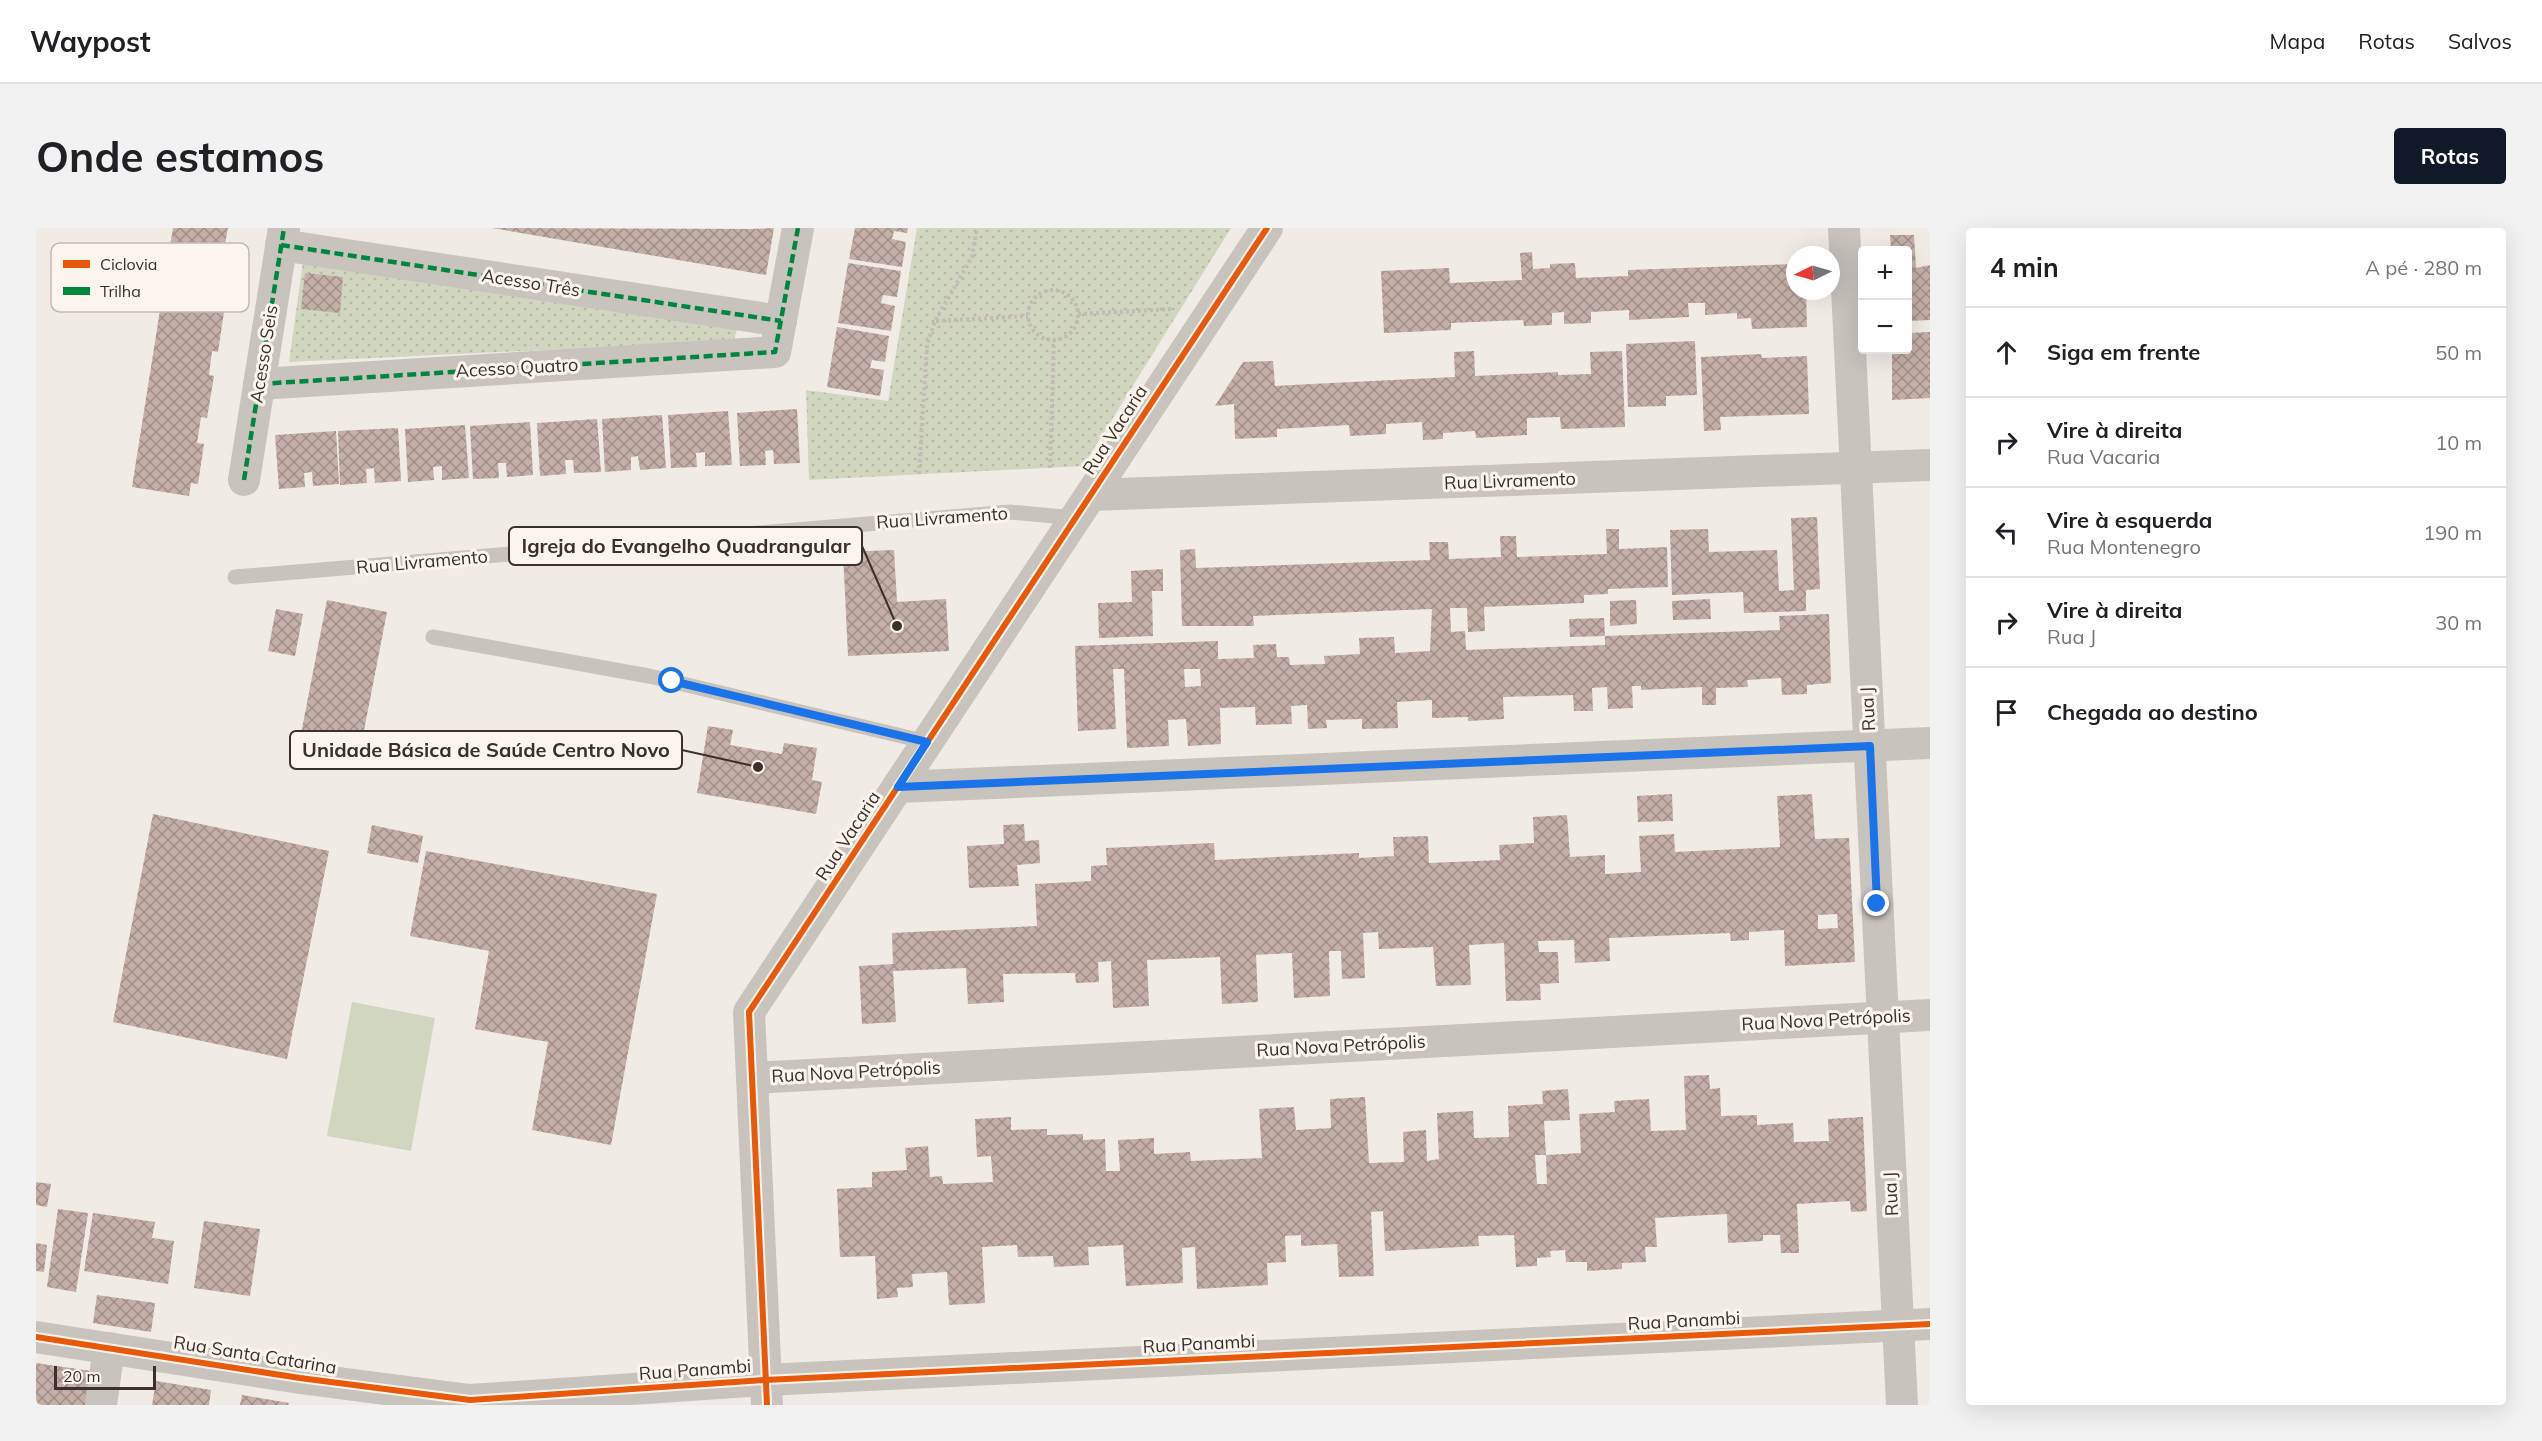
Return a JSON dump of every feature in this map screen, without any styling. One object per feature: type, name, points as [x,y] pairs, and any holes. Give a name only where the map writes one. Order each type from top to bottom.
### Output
[{"type":"street","points":[[781,321],[798,228]]},
{"type":"street","name":"Rua Vacaria","points":[[766,1393],[749,1012],[1267,228]]},
{"type":"street","name":"Rua J","points":[[1844,228],[1902,1405]]},
{"type":"street","name":"Acesso Três","points":[[282,236],[781,321]]},
{"type":"street","name":"Acesso Seis","points":[[244,480],[282,236]]},
{"type":"street","name":"Acesso Quatro","points":[[259,384],[776,352],[781,321]]},
{"type":"street","name":"Rua Livramento","points":[[1083,506],[1930,465]]},
{"type":"street","points":[[898,787],[1930,743]]},
{"type":"street","name":"Rua Nova Petrópolis","points":[[752,1078],[1930,1015]]},
{"type":"street","name":"Rua Panambi","points":[[470,1400],[766,1393],[1930,1324]]},
{"type":"street","name":"Rua Santa Catarina","points":[[36,1337],[109,1348],[297,1392],[470,1400]]},
{"type":"street","points":[[101,1405],[109,1348]]},
{"type":"lane","name":"Rua Livramento","points":[[235,577],[1083,506]]},
{"type":"lane","points":[[433,637],[649,676],[927,742]]},
{"type":"path","points":[[919,474],[927,345],[935,321],[972,257],[977,228]]},
{"type":"path","points":[[1052,290],[1063,292],[1072,299],[1078,314],[1073,331],[1064,338],[1054,341],[1034,332],[1028,316],[1034,300],[1042,293],[1052,290]]},
{"type":"path","points":[[1078,314],[1182,308]]},
{"type":"path","points":[[935,321],[1028,316]]},
{"type":"path","points":[[1050,468],[1054,341]]},
{"type":"green space","points":[[917,228],[1231,228],[1083,466],[809,480],[806,390],[888,401]]},
{"type":"green space","points":[[303,262],[737,329],[734,341],[289,362]]},
{"type":"green space","points":[[352,1002],[435,1018],[411,1151],[327,1136]]},
{"type":"building","points":[[173,228],[228,228],[225,243],[171,243]]},
{"type":"building","points":[[492,228],[751,229],[774,228],[766,275]]},
{"type":"building","points":[[855,228],[908,228],[907,233],[894,231],[892,239],[906,242],[902,267],[849,259]]},
{"type":"building","points":[[1890,235],[1914,235],[1916,268],[1930,265],[1930,320],[1912,321],[1912,246],[1891,246]]},
{"type":"building","points":[[1532,252],[1533,269],[1550,268],[1550,264],[1575,263],[1576,278],[1628,276],[1628,270],[1786,264],[1786,300],[1806,300],[1807,327],[1752,329],[1751,318],[1737,319],[1737,313],[1705,315],[1705,303],[1688,303],[1689,317],[1629,320],[1629,310],[1591,312],[1591,323],[1564,324],[1564,312],[1552,313],[1552,325],[1524,326],[1523,320],[1451,323],[1451,330],[1384,333],[1381,271],[1449,268],[1450,283],[1522,280],[1520,253]]},
{"type":"building","points":[[848,263],[901,271],[897,297],[883,295],[881,303],[895,306],[891,331],[838,323]]},
{"type":"building","points":[[305,273],[343,277],[340,313],[301,309]]},
{"type":"building","points":[[160,312],[224,312],[218,352],[212,351],[209,375],[214,376],[207,418],[201,417],[197,443],[204,444],[198,484],[191,483],[189,496],[132,487]]},
{"type":"building","points":[[837,327],[889,336],[885,362],[872,360],[870,368],[884,370],[880,396],[827,387]]},
{"type":"building","points":[[1930,332],[1930,398],[1892,400],[1892,354],[1912,354],[1912,333]]},
{"type":"building","points":[[1695,341],[1697,395],[1666,396],[1666,406],[1628,407],[1626,344]]},
{"type":"building","points":[[1474,351],[1475,376],[1558,372],[1558,375],[1591,374],[1590,352],[1622,351],[1625,427],[1561,429],[1560,417],[1527,418],[1527,435],[1476,438],[1475,431],[1443,433],[1443,439],[1423,440],[1422,422],[1386,424],[1386,434],[1350,436],[1349,425],[1277,429],[1277,437],[1235,439],[1234,404],[1215,406],[1243,362],[1273,361],[1275,386],[1455,377],[1454,352]]},
{"type":"building","points":[[1761,354],[1762,358],[1807,356],[1809,414],[1720,417],[1721,430],[1704,431],[1701,357]]},
{"type":"building","points":[[797,409],[800,463],[774,464],[773,450],[765,451],[766,465],[740,466],[737,413]]},
{"type":"building","points":[[728,411],[732,465],[705,466],[705,452],[696,453],[697,467],[671,468],[668,415]]},
{"type":"building","points":[[662,415],[666,468],[640,470],[638,456],[631,457],[631,470],[605,472],[602,419]]},
{"type":"building","points":[[597,419],[601,472],[574,473],[573,460],[565,460],[566,474],[540,476],[537,423]]},
{"type":"building","points":[[530,422],[533,475],[507,477],[506,463],[498,463],[499,478],[473,479],[470,426]]},
{"type":"building","points":[[465,425],[469,478],[442,480],[442,466],[433,467],[434,480],[408,482],[405,429]]},
{"type":"building","points":[[398,428],[401,481],[375,483],[374,468],[366,469],[367,483],[340,485],[338,431]]},
{"type":"building","points":[[336,431],[339,484],[313,486],[312,472],[304,473],[305,487],[279,489],[275,435]]},
{"type":"building","points":[[1817,517],[1820,589],[1806,590],[1806,611],[1744,613],[1743,592],[1672,595],[1670,530],[1708,529],[1709,552],[1777,550],[1779,591],[1794,590],[1791,518]]},
{"type":"building","points":[[1606,529],[1619,529],[1619,549],[1667,547],[1668,587],[1608,589],[1608,594],[1584,595],[1584,603],[1484,607],[1485,631],[1468,632],[1467,608],[1450,608],[1451,632],[1465,631],[1466,650],[1605,645],[1605,636],[1780,630],[1779,616],[1829,614],[1831,683],[1807,685],[1807,694],[1782,695],[1781,678],[1747,680],[1748,687],[1716,688],[1716,705],[1702,705],[1702,687],[1641,690],[1641,686],[1632,686],[1633,708],[1608,709],[1607,687],[1592,688],[1593,711],[1574,711],[1573,695],[1503,697],[1504,719],[1468,721],[1468,717],[1432,718],[1432,700],[1397,702],[1398,728],[1362,729],[1362,719],[1326,720],[1327,728],[1308,729],[1307,705],[1291,706],[1292,724],[1256,725],[1255,707],[1220,708],[1221,744],[1188,746],[1186,719],[1168,720],[1169,746],[1127,748],[1124,669],[1113,669],[1116,729],[1078,731],[1075,646],[1218,641],[1218,659],[1254,658],[1253,645],[1276,644],[1277,657],[1289,657],[1290,665],[1325,664],[1324,656],[1360,654],[1359,638],[1394,637],[1395,653],[1430,651],[1432,609],[1253,616],[1254,626],[1182,626],[1180,550],[1195,549],[1196,568],[1430,560],[1429,542],[1448,542],[1449,559],[1501,557],[1500,536],[1516,536],[1517,557],[1607,554]],"holes":[[[1184,669],[1200,669],[1201,686],[1185,687]]]},
{"type":"building","points":[[894,550],[897,602],[946,599],[949,651],[848,656],[843,552]]},
{"type":"building","points":[[1163,569],[1163,591],[1152,591],[1153,636],[1099,638],[1098,603],[1132,602],[1131,571]]},
{"type":"building","points":[[1710,599],[1711,619],[1673,620],[1672,601]]},
{"type":"building","points":[[327,600],[387,612],[359,756],[299,744]]},
{"type":"building","points":[[1636,600],[1637,624],[1610,626],[1610,601]]},
{"type":"building","points":[[276,609],[303,614],[295,656],[268,651]]},
{"type":"building","points":[[1604,618],[1605,636],[1570,637],[1569,619]]},
{"type":"building","points":[[708,726],[733,730],[730,745],[782,754],[784,743],[817,748],[812,780],[822,782],[816,814],[697,793]]},
{"type":"building","points":[[1672,794],[1673,821],[1638,822],[1637,796]]},
{"type":"building","points":[[1812,794],[1815,839],[1849,838],[1855,962],[1785,966],[1784,930],[1749,932],[1749,940],[1731,941],[1730,933],[1609,938],[1610,961],[1575,963],[1574,940],[1538,941],[1539,952],[1558,952],[1559,983],[1540,984],[1541,1000],[1506,1001],[1504,943],[1469,945],[1471,985],[1436,986],[1433,947],[1379,949],[1378,932],[1363,933],[1365,978],[1342,979],[1341,951],[1329,951],[1330,996],[1294,998],[1292,953],[1256,955],[1258,1002],[1222,1004],[1220,957],[1147,960],[1149,1006],[1113,1008],[1111,961],[1098,962],[1099,982],[1076,983],[1075,973],[1003,974],[1004,1002],[968,1004],[966,968],[893,971],[896,1022],[862,1024],[859,966],[893,964],[892,933],[1037,926],[1035,884],[1091,881],[1091,866],[1107,865],[1106,848],[1214,843],[1215,860],[1359,853],[1359,858],[1394,856],[1393,837],[1428,836],[1429,863],[1500,860],[1499,845],[1534,843],[1533,817],[1567,815],[1570,857],[1605,855],[1605,874],[1641,872],[1639,836],[1674,834],[1675,852],[1780,847],[1777,796]],"holes":[[[1837,914],[1838,928],[1818,929],[1818,915]]]},
{"type":"building","points":[[153,814],[329,851],[287,1059],[113,1022]]},
{"type":"building","points":[[1024,824],[1025,841],[1039,840],[1040,863],[1017,865],[1019,886],[969,888],[967,846],[1004,844],[1003,825]]},
{"type":"building","points":[[372,825],[423,836],[418,863],[367,853]]},
{"type":"building","points":[[426,851],[657,894],[611,1145],[532,1130],[548,1042],[475,1029],[489,951],[410,936]]},
{"type":"building","points":[[1709,1075],[1710,1089],[1720,1088],[1721,1116],[1757,1115],[1757,1125],[1793,1123],[1794,1142],[1829,1141],[1828,1119],[1863,1117],[1867,1211],[1851,1212],[1850,1201],[1797,1204],[1799,1253],[1781,1253],[1780,1235],[1763,1235],[1763,1241],[1728,1243],[1727,1214],[1655,1218],[1657,1247],[1645,1247],[1646,1262],[1622,1263],[1622,1269],[1587,1271],[1587,1262],[1566,1262],[1565,1250],[1550,1251],[1551,1257],[1537,1258],[1537,1266],[1516,1267],[1514,1235],[1478,1236],[1479,1246],[1385,1251],[1383,1211],[1371,1212],[1374,1276],[1339,1277],[1337,1244],[1301,1246],[1301,1235],[1285,1236],[1286,1262],[1267,1263],[1268,1285],[1197,1289],[1195,1247],[1182,1248],[1183,1283],[1126,1286],[1123,1245],[1088,1247],[1089,1265],[1054,1267],[1053,1256],[1018,1257],[1017,1245],[982,1247],[985,1303],[949,1305],[947,1272],[912,1274],[913,1287],[897,1288],[898,1297],[877,1299],[875,1256],[840,1257],[837,1189],[872,1187],[872,1172],[907,1170],[905,1148],[928,1146],[930,1177],[942,1176],[943,1184],[993,1182],[991,1156],[977,1157],[975,1119],[1011,1117],[1011,1130],[1047,1129],[1047,1135],[1083,1134],[1083,1140],[1105,1139],[1106,1171],[1120,1171],[1118,1140],[1154,1138],[1154,1154],[1190,1152],[1191,1161],[1262,1158],[1259,1109],[1294,1107],[1296,1130],[1331,1128],[1330,1099],[1365,1097],[1369,1163],[1404,1162],[1403,1132],[1426,1130],[1427,1161],[1439,1159],[1437,1113],[1473,1111],[1474,1138],[1509,1137],[1508,1106],[1543,1104],[1542,1091],[1568,1089],[1570,1120],[1544,1121],[1546,1155],[1581,1153],[1579,1114],[1615,1112],[1614,1101],[1649,1099],[1651,1131],[1686,1130],[1684,1076]],"holes":[[[1535,1155],[1546,1155],[1547,1184],[1537,1184]]]},
{"type":"building","points":[[36,1182],[51,1184],[47,1207],[36,1205]]},
{"type":"building","points":[[58,1209],[88,1213],[76,1292],[47,1287]]},
{"type":"building","points":[[93,1213],[155,1222],[152,1238],[174,1241],[168,1284],[84,1271]]},
{"type":"building","points":[[204,1221],[260,1229],[250,1296],[194,1288]]},
{"type":"building","points":[[36,1243],[47,1245],[44,1272],[36,1271]]},
{"type":"building","points":[[97,1295],[155,1303],[151,1332],[93,1323]]},
{"type":"building","points":[[36,1363],[91,1371],[86,1405],[36,1405]]},
{"type":"building","points":[[156,1381],[211,1390],[209,1405],[152,1405]]},
{"type":"building","points":[[242,1395],[289,1403],[288,1405],[240,1405]]},
{"type":"marked path","points":[[244,480],[284,228]]},
{"type":"marked path","points":[[259,384],[775,352],[798,228]]},
{"type":"marked path","points":[[281,245],[781,321]]},
{"type":"cycle path","points":[[767,1405],[749,1012],[1267,228]]},
{"type":"cycle path","points":[[36,1337],[300,1378],[470,1400],[765,1380],[1930,1324]]},
{"type":"place","name":"Igreja do Evangelho Quadrangular","points":[[897,626]]},
{"type":"place","name":"Unidade Básica de Saúde Centro Novo","points":[[758,767]]},
{"type":"route","points":[[672,681],[927,742],[898,787],[1870,746],[1877,904]]}]
